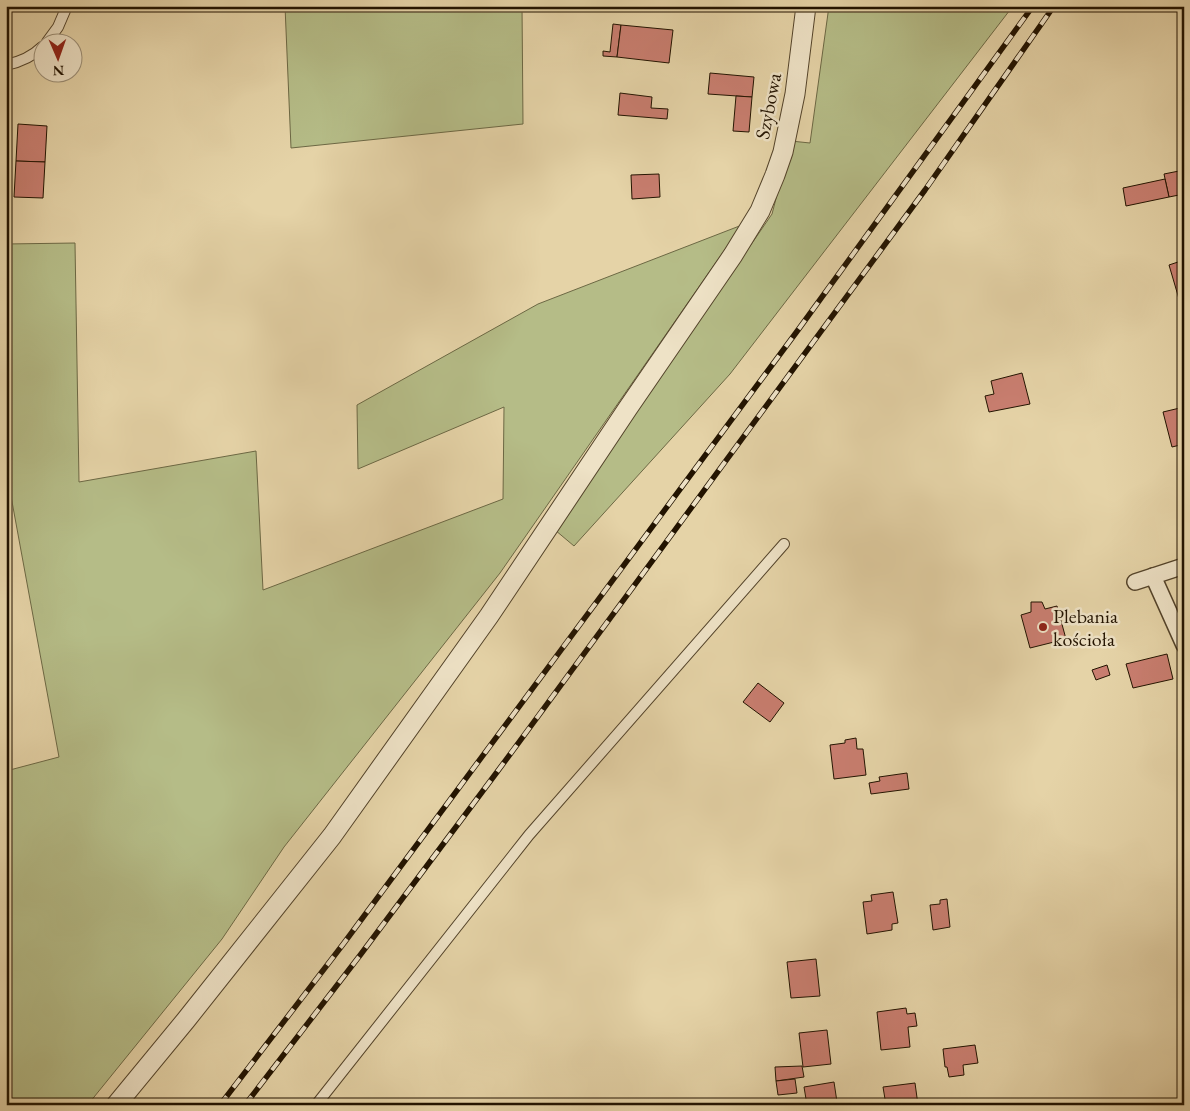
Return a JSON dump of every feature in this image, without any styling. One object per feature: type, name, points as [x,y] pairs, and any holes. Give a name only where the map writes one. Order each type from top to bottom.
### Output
[{"type":"street","name":"Szybowa","points":[[116,1105],[192,1013],[332,836],[489,616],[733,255],[760,211],[775,176],[790,123],[806,6]]},
{"type":"street","points":[[1135,582],[1184,566]]},
{"type":"street","points":[[1153,576],[1184,645]]},
{"type":"lane","points":[[54,32],[67,6]]},
{"type":"lane","points":[[6,65],[32,56]]},
{"type":"lane","points":[[316,1105],[529,834],[784,544]]},
{"type":"green space","points":[[285,6],[522,6],[523,124],[291,148]]},
{"type":"green space","points":[[829,6],[1013,6],[730,374],[574,546],[555,530],[772,214],[791,141],[810,143]]},
{"type":"green space","points":[[742,225],[500,573],[284,847],[222,939],[90,1102],[86,1105],[6,1105],[6,771],[59,757],[6,469],[6,244],[75,243],[79,482],[256,451],[263,590],[503,499],[504,407],[358,469],[357,405],[538,304]]},
{"type":"building","points":[[613,24],[621,25],[617,57],[603,56],[603,51],[610,52]]},
{"type":"building","points":[[621,25],[673,30],[669,63],[617,57]]},
{"type":"building","points":[[710,73],[754,77],[752,97],[708,94]]},
{"type":"building","points":[[620,93],[652,97],[651,108],[668,109],[667,119],[618,115]]},
{"type":"building","points":[[736,96],[752,97],[749,132],[733,131]]},
{"type":"building","points":[[18,124],[47,126],[45,162],[16,161]]},
{"type":"building","points":[[16,161],[45,162],[43,198],[14,197]]},
{"type":"building","points":[[1184,170],[1184,194],[1169,197],[1164,174]]},
{"type":"building","points":[[659,174],[660,197],[632,199],[631,175]]},
{"type":"building","points":[[1165,179],[1169,197],[1126,206],[1123,188]]},
{"type":"building","points":[[1184,260],[1184,298],[1179,299],[1169,265]]},
{"type":"building","points":[[1022,373],[1030,404],[989,412],[985,396],[994,394],[991,381]]},
{"type":"building","points":[[1184,407],[1184,444],[1172,447],[1163,412]]},
{"type":"building","name":"Plebania kościoła","points":[[1031,602],[1042,602],[1045,609],[1057,606],[1066,639],[1030,648],[1021,615],[1031,612]]},
{"type":"building","points":[[1167,654],[1173,679],[1133,688],[1126,664]]},
{"type":"building","points":[[1107,665],[1110,675],[1096,680],[1092,670]]},
{"type":"building","points":[[758,683],[784,703],[770,722],[743,702]]},
{"type":"building","points":[[856,738],[857,749],[863,749],[866,775],[834,779],[830,745],[845,743],[845,740]]},
{"type":"building","points":[[907,773],[909,789],[871,794],[869,783],[880,781],[879,777]]},
{"type":"building","points":[[893,892],[898,923],[892,924],[892,930],[867,934],[863,902],[872,901],[871,895]]},
{"type":"building","points":[[947,899],[950,927],[933,930],[930,905],[940,904],[940,900]]},
{"type":"building","points":[[816,959],[820,996],[791,998],[787,962]]},
{"type":"building","points":[[906,1008],[907,1014],[915,1013],[917,1026],[908,1027],[910,1047],[881,1050],[877,1012]]},
{"type":"building","points":[[827,1030],[831,1064],[803,1067],[799,1033]]},
{"type":"building","points":[[975,1045],[978,1063],[963,1065],[964,1075],[949,1077],[947,1067],[945,1067],[943,1049]]},
{"type":"building","points":[[802,1066],[804,1077],[776,1081],[775,1067]]},
{"type":"building","points":[[795,1079],[797,1093],[778,1095],[776,1081]]},
{"type":"building","points":[[834,1082],[837,1102],[807,1105],[804,1087]]},
{"type":"building","points":[[915,1083],[918,1105],[886,1105],[883,1087]]},
{"type":"railway","points":[[220,1105],[344,943],[798,330],[1033,6]]},
{"type":"railway","points":[[245,1105],[497,772],[925,190],[1054,6]]},
{"type":"place","name":"Plebania kościoła","points":[[1043,627]]}]
